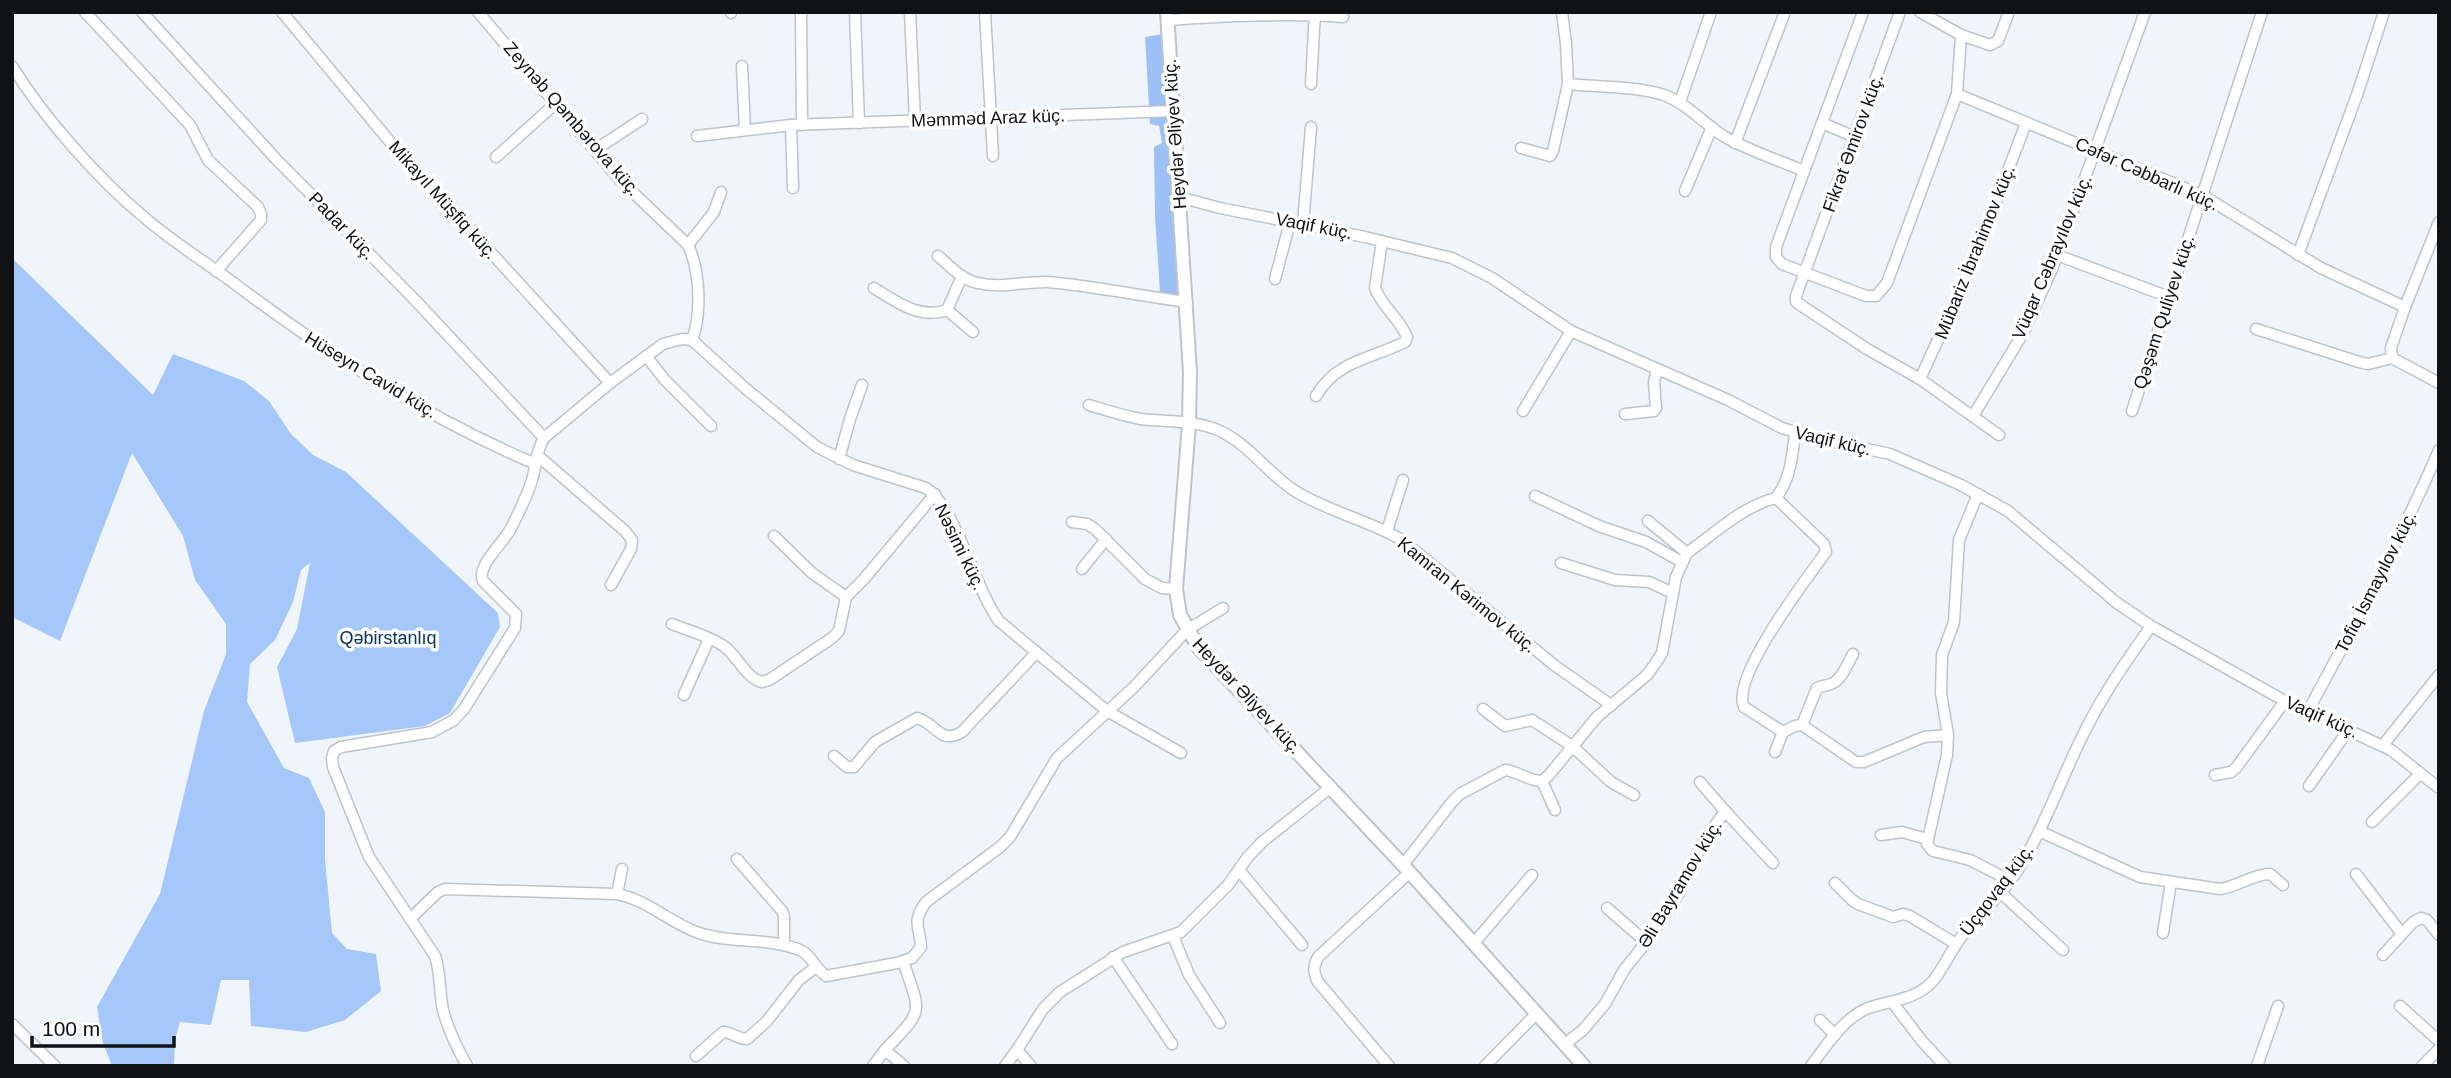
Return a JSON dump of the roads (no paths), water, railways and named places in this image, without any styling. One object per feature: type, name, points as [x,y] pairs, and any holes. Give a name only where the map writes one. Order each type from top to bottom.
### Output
[{"type":"main road","name":"Heydər Əliyev küç.","points":[[1167,16],[1191,372],[1176,589],[1177,604],[1187,630],[1199,648],[1407,869],[1584,1066]]},
{"type":"street","points":[[85,12],[190,125],[208,160],[258,207],[261,220],[216,271]]},
{"type":"street","name":"Padar küç.","points":[[142,12],[275,158],[415,299],[544,438]]},
{"type":"street","name":"Mikayıl Müşfiq küç.","points":[[282,12],[391,143],[610,383]]},
{"type":"street","name":"Zeynəb Qəmbərova küç.","points":[[478,12],[620,180],[688,245]]},
{"type":"street","points":[[801,12],[802,125]]},
{"type":"street","points":[[855,12],[859,122]]},
{"type":"street","points":[[910,12],[915,121]]},
{"type":"street","points":[[985,12],[993,156]]},
{"type":"street","points":[[1521,148],[1550,156],[1568,84],[1562,12]]},
{"type":"street","points":[[1680,102],[1711,12]]},
{"type":"street","points":[[1735,143],[1784,12]]},
{"type":"street","points":[[1863,12],[1776,247],[1776,257],[1782,264],[1866,296],[1876,296],[1887,283],[1957,94],[1961,35]]},
{"type":"street","name":"Fikrət Əmirov küç.","points":[[1900,12],[1796,302],[1920,379]]},
{"type":"street","points":[[1920,12],[1961,35],[1990,45],[1998,41],[2009,12]]},
{"type":"street","name":"Vüqar Cəbrayılov küç.","points":[[1973,416],[2022,335],[2057,255],[2145,12]]},
{"type":"street","name":"Qəşəm Quliyev küç.","points":[[2132,411],[2262,12]]},
{"type":"street","points":[[2298,256],[2384,12]]},
{"type":"street","points":[[1167,16],[1315,14],[1343,17]]},
{"type":"street","points":[[1311,84],[1315,14]]},
{"type":"street","name":"Hüseyn Cavid küç.","points":[[12,66],[24,86],[97,172],[146,220],[288,324],[363,372],[470,434],[536,460],[625,531],[632,541],[631,549],[611,585]]},
{"type":"street","points":[[742,66],[746,130]]},
{"type":"street","points":[[1568,84],[1662,95],[1680,102],[1735,143],[1804,171]]},
{"type":"street","name":"Cəfər Cəbbarlı küç.","points":[[1957,94],[2202,195],[2298,256],[2405,307]]},
{"type":"street","points":[[496,157],[556,103]]},
{"type":"street","name":"Məmməd Araz küç.","points":[[697,136],[791,125],[1174,111]]},
{"type":"street","points":[[595,150],[642,119]]},
{"type":"street","points":[[1822,123],[1855,137]]},
{"type":"street","name":"Mübariz İbrahimov küç.","points":[[1920,379],[1973,262],[2026,123]]},
{"type":"street","points":[[791,125],[793,188]]},
{"type":"street","points":[[1303,224],[1311,127]]},
{"type":"street","points":[[1685,191],[1712,127]]},
{"type":"street","points":[[467,1066],[447,1025],[435,956],[369,858],[331,758],[334,751],[341,747],[432,732],[454,720],[464,709],[515,628],[516,614],[480,575],[519,512],[530,487],[544,438],[610,383],[663,344],[674,340],[692,340],[699,309],[693,257],[688,245],[714,212],[722,192]]},
{"type":"street","name":"Vaqif küç.","points":[[1179,197],[1438,253],[1477,269],[1571,331],[1795,433],[1890,454],[1978,494],[2028,526],[2118,603],[2151,626],[2284,701],[2383,745],[2439,789]]},
{"type":"street","points":[[1275,279],[1290,222]]},
{"type":"street","points":[[2392,358],[2391,348],[2405,307],[2439,222]]},
{"type":"street","points":[[1316,396],[1324,382],[1350,363],[1405,342],[1407,337],[1404,329],[1375,288],[1382,241]]},
{"type":"street","points":[[2057,255],[2169,297]]},
{"type":"street","points":[[938,257],[962,276],[984,285],[999,286],[1028,281],[1187,302]]},
{"type":"street","points":[[874,288],[913,310],[942,312],[947,310],[962,276]]},
{"type":"street","points":[[947,310],[973,332]]},
{"type":"street","points":[[2256,329],[2368,364],[2392,358],[2439,383]]},
{"type":"street","points":[[1523,411],[1571,331]]},
{"type":"street","name":"Nəsimi küç.","points":[[692,340],[817,447],[839,459],[926,488],[935,494],[949,517],[989,608],[999,621],[1107,711],[1181,753]]},
{"type":"street","points":[[646,356],[664,380],[711,426]]},
{"type":"street","points":[[1625,414],[1654,411],[1657,369]]},
{"type":"street","points":[[1920,379],[1999,435]]},
{"type":"street","points":[[839,459],[849,419],[862,385]]},
{"type":"street","name":"Kamran Kərimov küç.","points":[[1089,405],[1138,418],[1219,430],[1260,460],[1282,482],[1322,506],[1388,531],[1402,540],[1554,666],[1611,705]]},
{"type":"street","points":[[1389,1066],[1318,982],[1313,972],[1318,957],[1407,869],[1460,794],[1505,770],[1542,781],[1597,717],[1647,676],[1662,653],[1673,593],[1685,557],[1750,508],[1761,501],[1776,498],[1791,469],[1795,433]]},
{"type":"street","name":"Tofiq İsmayılov küç.","points":[[2308,711],[2391,553],[2439,450]]},
{"type":"street","points":[[1388,531],[1403,480]]},
{"type":"street","points":[[672,624],[728,650],[753,678],[762,682],[832,639],[839,631],[846,597],[935,494]]},
{"type":"street","points":[[1978,494],[1959,540],[1954,622],[1942,656],[1941,693],[1948,735],[1947,755],[1927,839],[1928,848],[1933,851],[1970,860],[2009,880]]},
{"type":"street","points":[[1535,496],[1599,526],[1685,557]]},
{"type":"street","points":[[1776,498],[1826,547],[1826,552],[1767,637],[1741,694],[1744,707],[1783,732]]},
{"type":"street","points":[[1648,521],[1685,557]]},
{"type":"street","points":[[1072,522],[1087,524],[1106,539],[1145,579],[1162,588],[1176,589]]},
{"type":"street","points":[[774,536],[812,573],[846,597]]},
{"type":"street","points":[[1082,569],[1106,539]]},
{"type":"street","points":[[1561,563],[1615,580],[1648,582],[1673,593]]},
{"type":"street","points":[[410,919],[438,892],[445,889],[617,894],[643,902],[700,933],[784,945],[808,955],[822,973],[833,976],[903,961],[912,957],[921,947],[916,923],[926,902],[1000,847],[1010,837],[1058,758],[1134,687],[1187,630],[1223,608]]},
{"type":"street","name":"Üçqovaq küç.","points":[[1811,1066],[1855,1015],[1866,1009],[1904,1000],[1933,980],[1956,944],[2023,862],[2086,727],[2151,626]]},
{"type":"street","points":[[684,695],[709,639]]},
{"type":"street","points":[[834,756],[847,767],[855,766],[875,742],[918,718],[926,720],[944,736],[953,737],[962,732],[1036,653]]},
{"type":"street","points":[[1802,725],[1817,688],[1838,680],[1853,654]]},
{"type":"street","points":[[2383,745],[2439,675]]},
{"type":"street","points":[[2215,775],[2231,772],[2236,768],[2284,701]]},
{"type":"street","points":[[1483,709],[1505,726],[1532,720],[1572,746],[1611,782],[1634,795]]},
{"type":"street","points":[[1776,752],[1783,732],[1802,725],[1856,762],[1864,762],[1924,737],[1948,735]]},
{"type":"street","points":[[2309,786],[2349,729]]},
{"type":"street","points":[[2372,822],[2420,774]]},
{"type":"street","points":[[1542,781],[1555,810]]},
{"type":"street","points":[[1700,782],[1725,811]]},
{"type":"street","points":[[1005,1066],[1049,1002],[1113,957],[1181,932],[1217,898],[1262,842],[1331,787]]},
{"type":"street","name":"Əli Bayramov küç.","points":[[1565,1044],[1583,1030],[1605,1004],[1624,971],[1679,893],[1702,844],[1725,811],[1773,863]]},
{"type":"street","points":[[2039,831],[2119,870],[2140,877],[2220,889],[2232,888],[2270,874],[2283,885]]},
{"type":"street","points":[[1881,835],[1902,832],[1927,839]]},
{"type":"street","points":[[737,859],[785,916],[784,945]]},
{"type":"street","points":[[617,894],[622,869]]},
{"type":"street","points":[[1239,870],[1302,945]]},
{"type":"street","points":[[2356,874],[2402,934]]},
{"type":"street","points":[[1474,943],[1532,875]]},
{"type":"street","points":[[2163,933],[2171,882]]},
{"type":"street","points":[[1835,883],[1858,904],[1893,917],[1903,914],[1910,916],[1956,944]]},
{"type":"street","points":[[2000,892],[2063,950]]},
{"type":"street","points":[[1607,908],[1646,942]]},
{"type":"street","points":[[2383,955],[2413,922],[2421,918],[2427,920],[2439,935]]},
{"type":"street","points":[[1173,936],[1189,975],[1220,1023]]},
{"type":"street","points":[[1113,957],[1172,1044]]},
{"type":"street","points":[[873,1066],[917,1012],[903,961]]},
{"type":"street","points":[[696,1056],[723,1032],[747,1039],[767,1021],[799,980],[816,967]]},
{"type":"street","points":[[1892,1002],[1945,1066]]},
{"type":"street","points":[[2257,1066],[2277,1006]]},
{"type":"street","points":[[2400,1006],[2439,1041]]},
{"type":"street","points":[[1485,1066],[1537,1013]]},
{"type":"street","points":[[1820,1020],[1835,1035]]},
{"type":"street","points":[[12,1024],[49,1064]]},
{"type":"street","points":[[2422,1066],[2439,1049]]},
{"type":"street","points":[[885,1050],[904,1066]]},
{"type":"street","points":[[1017,1050],[1031,1066]]},
{"type":"park label","name":"Qəbirstanlıq","points":[[388,638]]}]
